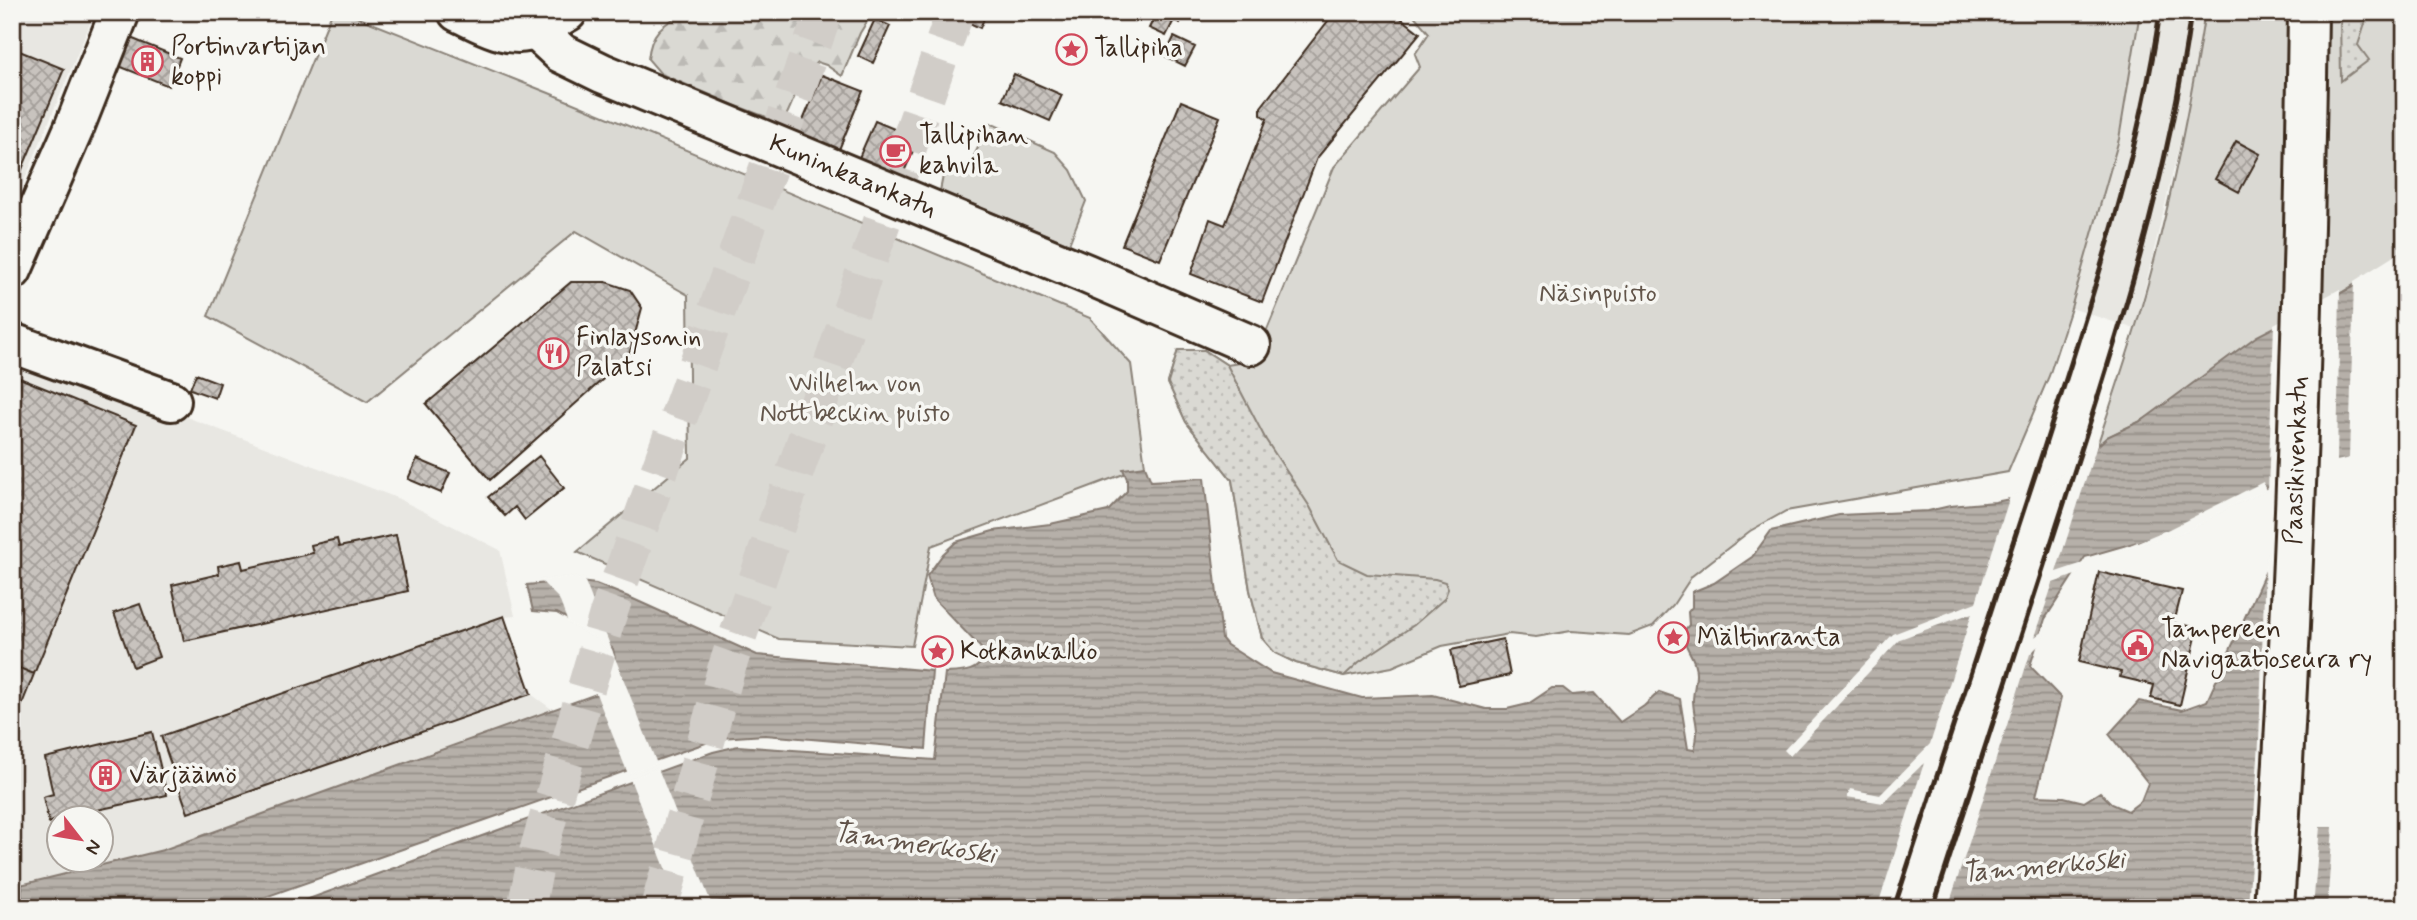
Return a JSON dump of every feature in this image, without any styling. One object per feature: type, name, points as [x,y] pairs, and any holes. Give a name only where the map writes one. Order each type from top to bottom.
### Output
[{"type":"street","points":[[12,270],[74,128],[120,12]]},
{"type":"street","name":"Kuninkaankatu","points":[[458,12],[505,31],[520,33],[551,21],[561,53],[602,73],[1251,345]]},
{"type":"street","name":"Paasikivenkatu","points":[[2274,908],[2297,461],[2307,139],[2308,12]]},
{"type":"street","points":[[12,343],[171,401]]},
{"type":"shaded area","points":[[12,12],[95,12],[12,210]]},
{"type":"shaded area","points":[[2140,12],[2205,12],[2191,97],[2135,329],[2071,308],[2119,139]]},
{"type":"shaded area","points":[[12,350],[397,498],[500,550],[515,616],[504,617],[531,694],[553,710],[163,850],[116,862],[116,804],[46,804],[46,874],[65,874],[12,887]]},
{"type":"green space","name":"Wilhelm von Nottbeckin puisto","points":[[332,12],[344,12],[549,93],[1090,318],[1131,364],[1145,466],[931,546],[912,646],[779,639],[577,552],[690,458],[688,295],[576,231],[367,402],[208,316]]},
{"type":"green space","points":[[685,12],[873,12],[860,33],[842,76],[817,62],[802,82],[784,120],[772,119],[734,105],[661,74],[648,59],[652,42],[664,25]]},
{"type":"green space","name":"Näsinpuisto","points":[[1411,12],[2140,12],[2119,139],[2071,308],[2049,376],[2008,472],[1786,511],[1750,531],[1692,576],[1673,605],[1653,626],[1629,635],[1571,631],[1536,637],[1509,634],[1442,646],[1392,667],[1344,676],[1296,663],[1275,653],[1262,638],[1250,590],[1232,480],[1186,422],[1168,383],[1178,350],[1204,350],[1227,365],[1252,361],[1334,167],[1420,67],[1415,54],[1429,33]]},
{"type":"green space","points":[[2205,12],[2405,12],[2405,252],[2143,420],[2107,437],[2097,446],[2157,251],[2184,132]]},
{"type":"green space","points":[[2340,12],[2369,12],[2358,45],[2369,60],[2341,81]]},
{"type":"green space","points":[[990,123],[1055,152],[1071,170],[1086,201],[1069,244],[940,191],[945,166],[970,164]]},
{"type":"green space","points":[[1178,350],[1204,350],[1227,365],[1266,440],[1310,507],[1338,560],[1367,574],[1445,582],[1448,589],[1444,599],[1414,625],[1359,662],[1344,676],[1296,663],[1275,653],[1262,638],[1250,590],[1232,480],[1186,422],[1168,383]]},
{"type":"water","name":"Tammerkoski","points":[[2405,252],[2405,908],[846,908],[748,899],[690,908],[284,908],[713,752],[738,746],[935,760],[945,673],[973,669],[985,656],[980,647],[934,599],[927,576],[943,554],[956,542],[993,531],[1050,524],[1108,511],[1127,491],[1127,479],[1123,469],[1145,466],[1151,481],[1204,478],[1222,639],[1271,673],[1362,698],[1433,695],[1486,709],[1507,709],[1528,704],[1552,688],[1563,688],[1572,695],[1594,693],[1620,722],[1659,692],[1680,699],[1688,749],[1694,750],[1697,736],[1693,701],[1696,672],[1683,632],[1689,625],[1688,612],[1692,607],[1692,592],[1714,583],[1752,557],[1771,531],[1839,515],[1928,511],[2050,491],[2107,437],[2143,420],[2257,336],[2351,288]],"holes":[[[2278,483],[2283,515],[2269,564],[2207,701],[2182,710],[2139,701],[2109,734],[2148,783],[2141,801],[2128,811],[2112,804],[2100,792],[2084,802],[2064,797],[2036,796],[2061,698],[2030,666],[2045,619],[2085,557],[2189,527],[2227,504]]]},
{"type":"water","points":[[571,581],[596,584],[757,655],[932,671],[926,749],[765,735],[720,738],[234,908],[12,908],[12,887],[65,874],[116,874],[116,862],[163,850],[602,692],[616,664],[613,649],[599,636],[557,613],[533,611],[527,585]]},
{"type":"pier","points":[[2405,249],[2405,908],[2327,908],[2333,827],[2320,827],[2313,908],[2248,908],[2259,742],[2265,563],[2279,515],[2275,487],[2268,490],[2274,324],[2340,289],[2337,461],[2349,458],[2354,281]]},
{"type":"pier","points":[[2099,439],[2056,572],[2086,562],[2078,574],[2053,583],[2035,637],[2045,629],[2041,643],[2030,654],[1948,908],[1877,908],[1924,763],[1883,803],[1847,797],[1850,789],[1880,795],[1930,744],[1972,613],[1900,639],[1790,756],[1784,750],[1893,634],[1976,602],[2010,496],[2048,488]]},
{"type":"pier","points":[[2263,482],[2266,491],[2229,507],[2190,530],[2108,554],[2169,529]]},
{"type":"pier","points":[[570,577],[584,579],[657,764],[628,774],[595,691],[600,690],[609,677],[613,664],[609,651],[597,639],[568,623],[559,599],[540,580]]},
{"type":"pier","points":[[658,768],[712,905],[681,908],[630,779]]},
{"type":"building","points":[[946,12],[987,12],[980,28]]},
{"type":"building","points":[[1157,12],[1185,12],[1180,23],[1174,20],[1166,36],[1149,28]]},
{"type":"building","points":[[1335,12],[1393,12],[1420,33],[1317,158],[1262,302],[1191,274],[1210,219],[1225,225],[1267,119],[1261,115],[1261,107]]},
{"type":"building","points":[[875,19],[890,26],[873,63],[858,56]]},
{"type":"building","name":"Portinvartijan koppi","points":[[128,37],[180,58],[169,86],[116,65]]},
{"type":"building","points":[[1174,37],[1195,47],[1185,66],[1165,56]]},
{"type":"building","points":[[12,48],[64,69],[12,193]]},
{"type":"building","points":[[1014,74],[1062,95],[1050,121],[1002,100]]},
{"type":"building","points":[[822,75],[863,91],[838,152],[797,135]]},
{"type":"building","points":[[1181,101],[1220,117],[1160,260],[1122,245]]},
{"type":"building","points":[[875,121],[918,139],[901,179],[858,160]]},
{"type":"building","points":[[2236,141],[2260,154],[2239,192],[2215,179]]},
{"type":"building","points":[[571,282],[606,282],[630,290],[642,308],[629,356],[490,480],[426,404]]},
{"type":"building","points":[[196,374],[220,383],[215,398],[190,389]]},
{"type":"building","points":[[12,375],[136,425],[34,674],[12,665]]},
{"type":"building","points":[[539,456],[564,488],[525,520],[515,507],[505,516],[488,497]]},
{"type":"building","points":[[417,459],[450,473],[441,493],[408,479]]},
{"type":"building","points":[[396,535],[408,591],[184,641],[172,585],[219,574],[218,566],[241,561],[243,569],[313,553],[311,545],[337,539],[339,547]]},
{"type":"building","name":"Tampereen Navigaatioseura ry","points":[[2099,572],[2182,591],[2174,623],[2198,628],[2180,705],[2151,698],[2154,685],[2120,677],[2121,672],[2079,662]]},
{"type":"building","points":[[140,604],[159,657],[133,667],[114,613]]},
{"type":"building","points":[[504,616],[531,694],[188,813],[161,736]]},
{"type":"building","points":[[1503,639],[1510,675],[1459,686],[1451,650]]},
{"type":"building","points":[[12,665],[34,674],[12,729]]},
{"type":"building","name":"Värjäämö","points":[[152,732],[167,795],[116,806],[46,804],[46,810],[43,797],[53,794],[45,758]]},
{"type":"tunnel","points":[[526,908],[538,852],[607,617],[824,12]]},
{"type":"tunnel","points":[[659,908],[726,670],[955,12]]},
{"type":"railway","points":[[1894,908],[2094,288],[2139,124],[2160,12]]},
{"type":"railway","points":[[1933,908],[2123,316],[2170,135],[2191,12]]},
{"type":"place","name":"Tallipiha","points":[[1071,49]]},
{"type":"place","name":"Portinvartijan koppi","points":[[148,62]]},
{"type":"place","name":"Tallipihan kahvila","points":[[896,151]]},
{"type":"place","name":"Finlaysonin Palatsi","points":[[553,353]]},
{"type":"place","name":"Mältinranta","points":[[1674,638]]},
{"type":"place","name":"Tampereen Navigaatioseura ry","points":[[2138,645]]},
{"type":"place","name":"Kotkankallio","points":[[937,652]]},
{"type":"place","name":"Värjäämö","points":[[106,776]]}]
